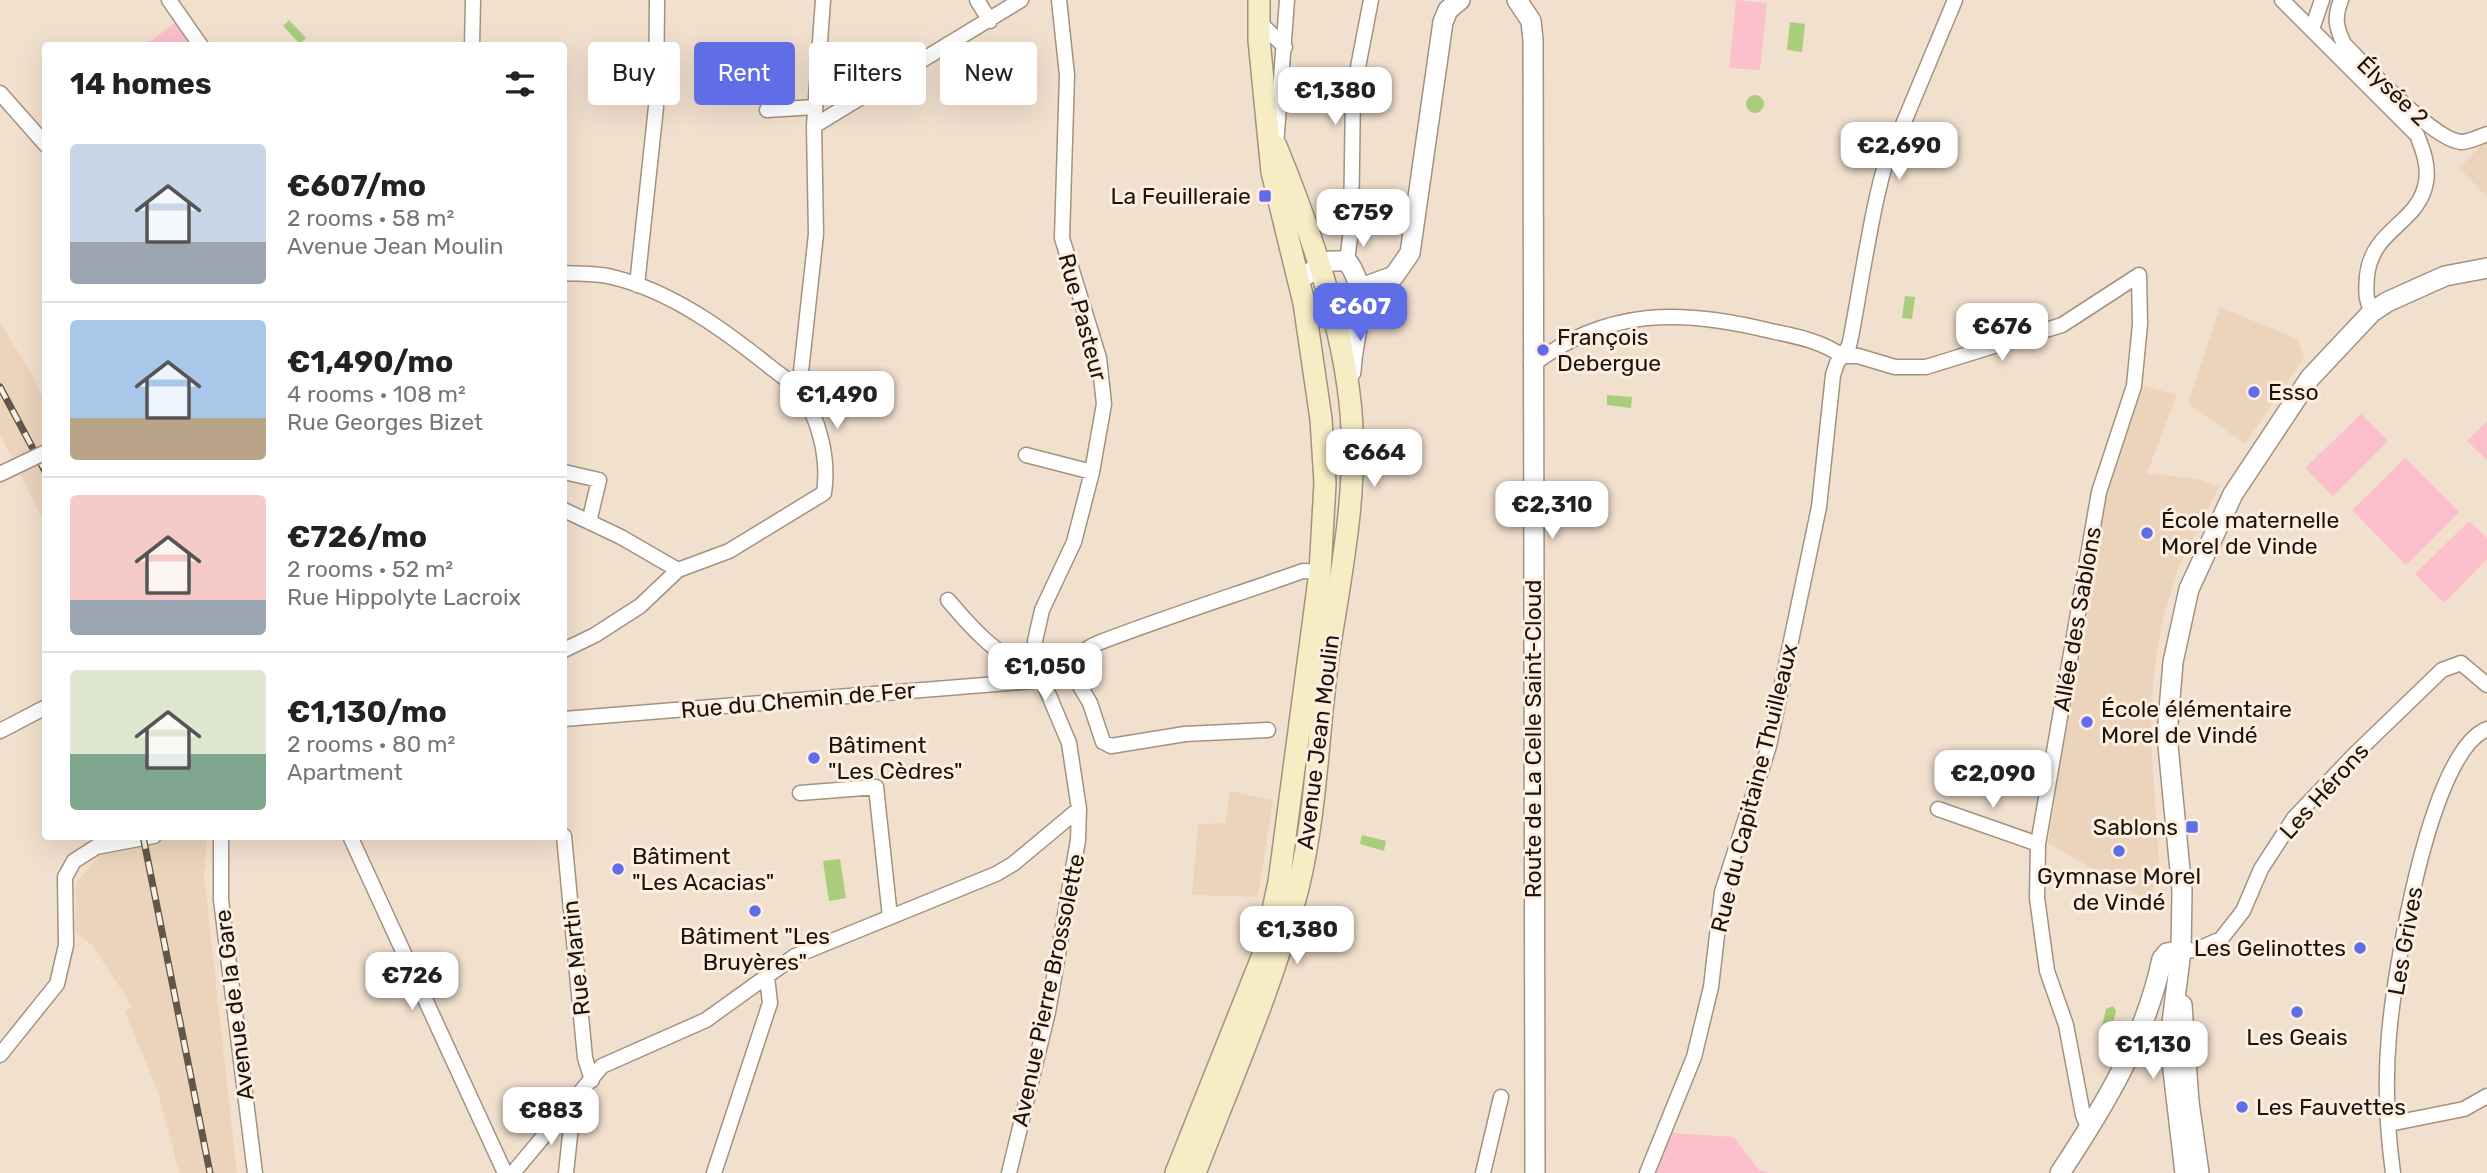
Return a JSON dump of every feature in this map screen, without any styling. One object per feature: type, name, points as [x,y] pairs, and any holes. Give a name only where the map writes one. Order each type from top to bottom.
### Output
[{"type":"main road","points":[[1259,0],[1268,125]]},
{"type":"main road","name":"Avenue Jean Moulin","points":[[1195,1173],[1278,958],[1298,885],[1315,780],[1353,483],[1350,401],[1334,321],[1326,296],[1332,263],[1311,242],[1268,125]]},
{"type":"main road","name":"Avenue Jean Moulin","points":[[1176,1173],[1263,955],[1283,858],[1320,572],[1325,483],[1321,419],[1304,303],[1272,172],[1268,125]]},
{"type":"street","points":[[169,0],[198,42]]},
{"type":"street","points":[[472,42],[473,0]]},
{"type":"street","points":[[637,285],[646,224],[656,107],[657,0]]},
{"type":"street","points":[[799,390],[816,234],[814,126],[823,0]]},
{"type":"street","points":[[977,0],[990,21]]},
{"type":"street","points":[[814,126],[1021,0]]},
{"type":"street","name":"Rue Pasteur","points":[[1036,676],[1035,640],[1042,610],[1074,542],[1092,472],[1104,404],[1099,358],[1062,238],[1067,75],[1059,0]]},
{"type":"street","points":[[1276,147],[1287,0]]},
{"type":"street","points":[[1332,263],[1353,93],[1371,0]]},
{"type":"street","points":[[1361,288],[1394,276],[1410,253],[1443,22],[1448,10],[1460,0]]},
{"type":"street","name":"Route de La Celle Saint-Cloud","points":[[1517,0],[1531,21],[1533,40],[1531,366],[1535,1173]]},
{"type":"street","name":"Rue du Capitaine Thuilleaux","points":[[1647,1173],[1699,1040],[1711,988],[1723,892],[1769,746],[1819,507],[1833,375],[1849,346],[1875,209],[1892,139],[1899,134],[1955,0]]},
{"type":"street","points":[[2282,0],[2417,135],[2425,157],[2426,184],[2420,201],[2376,245],[2368,265],[2365,299],[2372,312]]},
{"type":"street","points":[[2312,29],[2322,0]]},
{"type":"street","name":"Élysée 2","points":[[2341,0],[2336,13],[2336,27],[2344,44],[2431,127],[2452,140],[2464,142],[2487,134]]},
{"type":"street","points":[[1259,22],[1285,47]]},
{"type":"street","points":[[0,93],[42,140]]},
{"type":"street","points":[[767,110],[815,107]]},
{"type":"street","points":[[1298,279],[1332,263],[1356,273],[1361,288],[1351,352],[1350,401]]},
{"type":"street","points":[[2185,1173],[2172,1062],[2172,1023],[2179,987],[2182,891],[2167,724],[2174,662],[2189,589],[2233,494],[2259,451],[2310,378],[2372,312],[2415,288],[2445,276],[2487,268]]},
{"type":"street","points":[[567,273],[610,276],[669,299],[738,341],[799,390],[820,434],[826,482],[824,493],[793,514],[729,551],[678,570],[640,606],[595,635],[567,649]]},
{"type":"street","name":"Allée des Sablons","points":[[1842,356],[1858,356],[1895,367],[1926,367],[2062,325],[2139,275],[2140,324],[2134,386],[2099,492],[2038,844],[2037,898],[2046,971],[2066,1025],[2082,1115],[2089,1130]]},
{"type":"street","points":[[1531,366],[1550,352],[1589,333],[1621,322],[1678,314],[1715,318],[1780,333],[1831,348],[1842,356]]},
{"type":"street","points":[[1308,327],[1358,316]]},
{"type":"street","points":[[0,474],[42,454]]},
{"type":"street","points":[[1026,455],[1092,472]]},
{"type":"street","points":[[567,473],[599,480],[589,522]]},
{"type":"street","points":[[567,511],[678,570]]},
{"type":"street","points":[[948,600],[978,636],[1011,662],[1036,676],[1053,680],[1053,670],[1067,664],[1082,650],[1131,630],[1303,571],[1320,572]]},
{"type":"street","name":"Les Hérons","points":[[2181,951],[2196,950],[2221,939],[2243,911],[2268,857],[2294,818],[2355,754],[2442,670],[2460,663],[2487,685]]},
{"type":"street","points":[[1067,664],[1090,703],[1103,742],[1111,746],[1185,734],[1268,730]]},
{"type":"street","name":"Rue du Chemin de Fer","points":[[567,719],[1036,676]]},
{"type":"street","name":"Avenue Pierre Brossolette","points":[[1009,1173],[1048,1012],[1079,840],[1079,809],[1069,743],[1036,676]]},
{"type":"street","points":[[0,731],[42,709]]},
{"type":"street","name":"Les Grives","points":[[2393,1173],[2389,1124],[2389,1035],[2403,935],[2420,861],[2452,767],[2468,741],[2487,729]]},
{"type":"street","points":[[800,793],[876,787],[890,917]]},
{"type":"street","points":[[513,1173],[566,1113],[602,1066],[706,1020],[795,956],[996,874],[1013,864],[1079,809]]},
{"type":"street","points":[[1938,809],[2038,844]]},
{"type":"street","points":[[0,1055],[57,984],[66,946],[65,877],[74,861],[96,848],[135,840]]},
{"type":"street","name":"Avenue de la Gare","points":[[221,840],[221,900],[256,1173]]},
{"type":"street","points":[[352,840],[505,1173]]},
{"type":"street","name":"Rue Martin","points":[[564,840],[585,1058],[592,1080]]},
{"type":"street","points":[[2060,1173],[2089,1130],[2143,1030],[2162,959],[2167,953],[2181,951]]},
{"type":"street","points":[[714,1173],[770,1003],[767,977]]},
{"type":"street","points":[[2179,987],[2199,1173]]},
{"type":"street","points":[[2389,1124],[2464,1109],[2487,1096]]},
{"type":"street","points":[[1483,1173],[1500,1097]]},
{"type":"street","points":[[566,1113],[571,1126],[566,1173]]},
{"type":"shaded area","points":[[1736,0],[1767,3],[1760,70],[1729,68]]},
{"type":"shaded area","points":[[289,20],[306,38],[298,42],[283,26]]},
{"type":"shaded area","points":[[176,22],[192,42],[149,42]]},
{"type":"shaded area","points":[[1790,22],[1805,24],[1802,52],[1787,50]]},
{"type":"shaded area","points":[[1755,95],[1761,98],[1764,104],[1761,110],[1755,113],[1749,110],[1746,104],[1749,98]]},
{"type":"shaded area","points":[[2487,139],[2487,197],[2459,168]]},
{"type":"shaded area","points":[[1905,296],[1915,297],[1912,319],[1902,318]]},
{"type":"shaded area","points":[[2220,307],[2298,339],[2304,357],[2245,444],[2188,403]]},
{"type":"shaded area","points":[[0,322],[33,376],[42,397],[42,518],[0,434]]},
{"type":"shaded area","points":[[2144,386],[2177,395],[2147,473],[2199,479],[2219,487],[2177,571],[2161,627],[2153,684],[2151,738],[2159,864],[2151,903],[2048,843],[2101,501]]},
{"type":"shaded area","points":[[1607,395],[1632,397],[1631,408],[1607,405]]},
{"type":"shaded area","points":[[2361,414],[2388,441],[2333,496],[2305,468]]},
{"type":"shaded area","points":[[2487,421],[2487,460],[2467,441]]},
{"type":"shaded area","points":[[2405,458],[2459,512],[2406,565],[2352,510]]},
{"type":"shaded area","points":[[2469,521],[2487,538],[2487,559],[2444,603],[2415,574]]},
{"type":"shaded area","points":[[1230,791],[1273,800],[1258,897],[1192,895],[1198,824],[1225,823]]},
{"type":"shaded area","points":[[1362,835],[1386,841],[1384,851],[1360,844]]},
{"type":"shaded area","points":[[97,840],[207,840],[204,875],[237,1173],[179,1173],[158,1092],[125,1012],[132,1006],[92,945],[75,932],[76,883],[98,857]]},
{"type":"shaded area","points":[[840,859],[846,898],[829,901],[823,861]]},
{"type":"shaded area","points":[[2113,1006],[2116,1011],[2112,1029],[2102,1026],[2106,1009]]},
{"type":"shaded area","points":[[1672,1133],[1734,1137],[1759,1170],[1770,1173],[1656,1173]]},
{"type":"railway","points":[[0,387],[42,466]]},
{"type":"railway","points":[[144,840],[210,1173]]},
{"type":"place","name":"La Feuilleraie","points":[[1265,196]]},
{"type":"place","name":"François Debergue","points":[[1543,350]]},
{"type":"place","name":"Esso","points":[[2254,392]]},
{"type":"place","name":"École maternelle Morel de Vinde","points":[[2147,533]]},
{"type":"place","name":"École élémentaire Morel de Vindé","points":[[2087,722]]},
{"type":"place","name":"Bâtiment \"Les Cèdres\"","points":[[814,758]]},
{"type":"place","name":"Sablons","points":[[2192,827]]},
{"type":"place","name":"Gymnase Morel de Vindé","points":[[2119,851]]},
{"type":"place","name":"Bâtiment \"Les Acacias\"","points":[[618,869]]},
{"type":"place","name":"Bâtiment \"Les Bruyères\"","points":[[755,911]]},
{"type":"place","name":"Les Gelinottes","points":[[2360,948]]},
{"type":"place","name":"Les Geais","points":[[2297,1012]]},
{"type":"place","name":"Les Fauvettes","points":[[2242,1107]]}]
